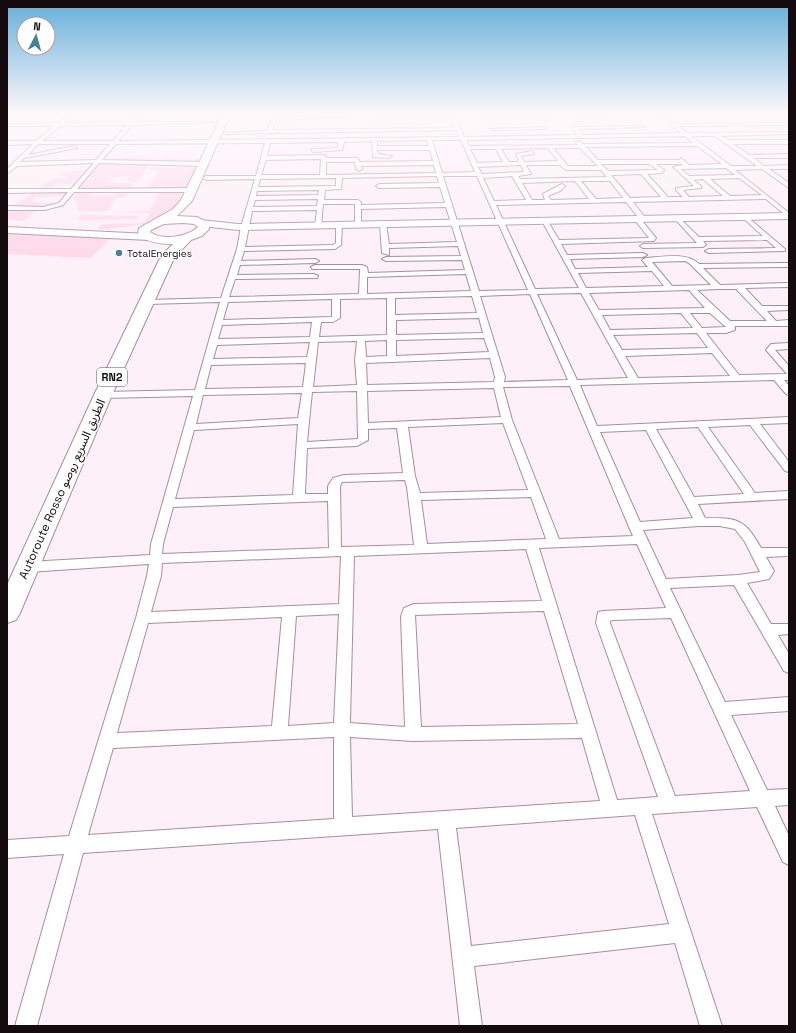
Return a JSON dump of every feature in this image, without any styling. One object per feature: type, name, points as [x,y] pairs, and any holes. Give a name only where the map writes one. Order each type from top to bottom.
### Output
[{"type":"highway","points":[[197,225],[190,211],[211,163]]},
{"type":"highway","points":[[153,234],[162,221],[181,207],[191,190],[202,164]]},
{"type":"highway","points":[[162,221],[197,225]]},
{"type":"highway","points":[[153,234],[186,238],[197,225]]},
{"type":"highway","points":[[153,234],[168,250],[168,256]]},
{"type":"highway","name":"Autoroute Rosso الطريق السريع روصو","points":[[7,613],[103,395],[168,256],[186,238]]},
{"type":"main road","points":[[7,230],[153,234]]},
{"type":"street","points":[[7,172],[15,164],[37,163]]},
{"type":"street","points":[[7,208],[53,207],[63,203],[98,163]]},
{"type":"street","points":[[175,163],[202,164]]},
{"type":"street","points":[[314,165],[323,163]]},
{"type":"street","points":[[322,176],[324,163]]},
{"type":"street","points":[[359,175],[358,164],[424,163]]},
{"type":"street","points":[[436,163],[444,185],[494,355],[500,378],[498,386],[507,420],[533,493],[554,544]]},
{"type":"street","points":[[474,163],[574,383],[635,527],[789,856]]},
{"type":"street","points":[[206,178],[440,174],[478,171],[507,164],[554,163]]},
{"type":"street","points":[[562,163],[566,168],[660,172],[661,170],[652,163]]},
{"type":"street","points":[[597,163],[627,200],[653,239],[634,243]]},
{"type":"street","points":[[685,163],[688,166]]},
{"type":"street","points":[[723,163],[768,197],[789,216]]},
{"type":"street","points":[[756,163],[789,186]]},
{"type":"street","points":[[478,171],[515,175],[529,174],[523,164]]},
{"type":"street","points":[[26,1026],[76,844],[108,741],[143,618],[154,576],[157,544],[218,323],[241,249],[241,227],[250,209],[262,166],[270,165]]},
{"type":"street","points":[[688,199],[678,189],[698,187],[676,168],[688,166],[789,167]]},
{"type":"street","points":[[642,172],[667,200]]},
{"type":"street","points":[[378,175],[380,196]]},
{"type":"street","points":[[515,175],[531,203]]},
{"type":"street","points":[[256,189],[339,188],[339,176]]},
{"type":"street","points":[[688,178],[741,176]]},
{"type":"street","points":[[704,177],[728,198]]},
{"type":"street","points":[[560,183],[576,180],[611,179]]},
{"type":"street","points":[[779,179],[789,179]]},
{"type":"street","points":[[576,180],[594,201]]},
{"type":"street","points":[[518,181],[560,183],[581,186]]},
{"type":"street","points":[[549,202],[545,194],[558,190],[560,183]]},
{"type":"street","points":[[359,206],[380,196],[444,185]]},
{"type":"street","points":[[318,226],[322,188]]},
{"type":"street","points":[[7,191],[191,190]]},
{"type":"street","points":[[380,196],[450,205]]},
{"type":"street","points":[[492,204],[768,197]]},
{"type":"street","points":[[253,198],[321,202],[356,202],[359,206],[358,225]]},
{"type":"street","points":[[250,209],[321,202]]},
{"type":"street","points":[[197,225],[241,227],[318,226],[789,216]]},
{"type":"street","points":[[745,217],[789,255]]},
{"type":"street","points":[[677,218],[723,266]]},
{"type":"street","points":[[545,221],[635,382]]},
{"type":"street","points":[[383,224],[386,259],[390,274]]},
{"type":"street","points":[[241,249],[339,246],[339,225]]},
{"type":"street","points":[[697,239],[769,238]]},
{"type":"street","points":[[556,242],[703,245]]},
{"type":"street","points":[[634,243],[670,288]]},
{"type":"street","points":[[386,246],[461,244]]},
{"type":"street","points":[[313,287],[317,247]]},
{"type":"street","points":[[709,251],[783,250]]},
{"type":"street","points":[[564,256],[685,259],[692,261],[718,287]]},
{"type":"street","points":[[386,259],[465,258]]},
{"type":"street","points":[[236,263],[358,266],[363,268],[363,296]]},
{"type":"street","points":[[697,266],[789,265]]},
{"type":"street","points":[[572,270],[654,269]]},
{"type":"street","points":[[364,275],[469,272]]},
{"type":"street","points":[[232,277],[313,287],[336,297],[789,285]]},
{"type":"street","points":[[147,302],[225,299],[313,287]]},
{"type":"street","points":[[739,287],[774,323]]},
{"type":"street","points":[[607,333],[732,328],[691,288]]},
{"type":"street","points":[[391,295],[392,359]]},
{"type":"street","points":[[218,323],[336,318],[336,297]]},
{"type":"street","points":[[760,309],[789,308]]},
{"type":"street","points":[[596,313],[712,310]]},
{"type":"street","points":[[684,311],[737,379]]},
{"type":"street","points":[[392,318],[482,315]]},
{"type":"street","points":[[299,498],[307,390],[317,320]]},
{"type":"street","points":[[728,324],[789,323]]},
{"type":"street","points":[[213,342],[488,335]]},
{"type":"street","points":[[302,445],[361,442],[364,440],[362,426],[360,360],[361,338]]},
{"type":"street","points":[[789,346],[774,346],[770,350],[789,372]]},
{"type":"street","points":[[618,353],[715,350]]},
{"type":"street","points":[[360,360],[494,355]]},
{"type":"street","points":[[208,362],[311,360]]},
{"type":"street","points":[[103,395],[498,386],[789,377]]},
{"type":"street","points":[[777,378],[789,392]]},
{"type":"street","points":[[362,426],[507,420]]},
{"type":"street","points":[[594,429],[789,420]]},
{"type":"street","points":[[190,427],[304,421]]},
{"type":"street","points":[[753,422],[789,469]]},
{"type":"street","points":[[402,424],[421,549]]},
{"type":"street","points":[[701,424],[752,497]]},
{"type":"street","points":[[649,426],[692,501],[702,523]]},
{"type":"street","points":[[343,826],[342,730],[346,609],[334,486],[337,480],[344,478],[409,476]]},
{"type":"street","points":[[414,497],[533,493]]},
{"type":"street","points":[[692,501],[789,494]]},
{"type":"street","points":[[169,503],[334,497]]},
{"type":"street","points":[[635,527],[726,522],[739,526],[758,553],[767,571],[764,576],[738,580],[662,584]]},
{"type":"street","points":[[28,567],[156,559],[641,540]]},
{"type":"street","points":[[531,544],[611,808]]},
{"type":"street","points":[[758,553],[788,554]]},
{"type":"street","points":[[738,580],[789,667]]},
{"type":"street","points":[[413,734],[409,612],[414,609],[549,606]]},
{"type":"street","points":[[143,618],[346,609]]},
{"type":"street","points":[[279,733],[290,612]]},
{"type":"street","points":[[669,804],[603,623],[603,616],[613,614],[676,613]]},
{"type":"street","points":[[766,630],[789,629]]},
{"type":"street","points":[[721,709],[789,704]]},
{"type":"street","points":[[108,741],[342,730],[413,734],[587,731]]},
{"type":"street","points":[[7,849],[789,797]]},
{"type":"street","points":[[641,806],[711,1026]]},
{"type":"street","points":[[446,819],[471,1026]]},
{"type":"street","points":[[462,957],[681,932]]},
{"type":"shaded area","points":[[100,163],[149,163],[138,182],[127,182],[129,176],[114,177],[109,183],[133,183],[130,189],[80,189]]},
{"type":"shaded area","points":[[157,163],[155,168],[175,168],[177,165],[199,165],[188,188],[164,188],[165,185],[148,188],[159,170],[147,170]]},
{"type":"shaded area","points":[[89,169],[74,189],[70,189],[73,184],[56,184],[51,190],[37,190],[56,178],[66,177],[68,175],[56,177],[64,172]]},
{"type":"shaded area","points":[[161,190],[188,190],[173,211],[146,224],[98,230],[101,224],[144,223],[150,213],[110,212],[149,211]]},
{"type":"shaded area","points":[[72,191],[66,196],[36,197],[32,202],[58,203],[57,205],[66,206],[63,208],[13,206],[35,192]]},
{"type":"shaded area","points":[[77,191],[94,191],[90,196],[114,195],[118,191],[129,191],[126,197],[116,198],[108,211],[78,211],[78,204],[72,197]]},
{"type":"shaded area","points":[[11,208],[36,209],[25,221],[7,220],[7,210]]},
{"type":"shaded area","points":[[82,215],[139,216],[137,219],[77,220]]},
{"type":"shaded area","points":[[7,231],[113,236],[90,258],[7,254]]},
{"type":"place","name":"TotalEnergies","points":[[119,253]]}]
